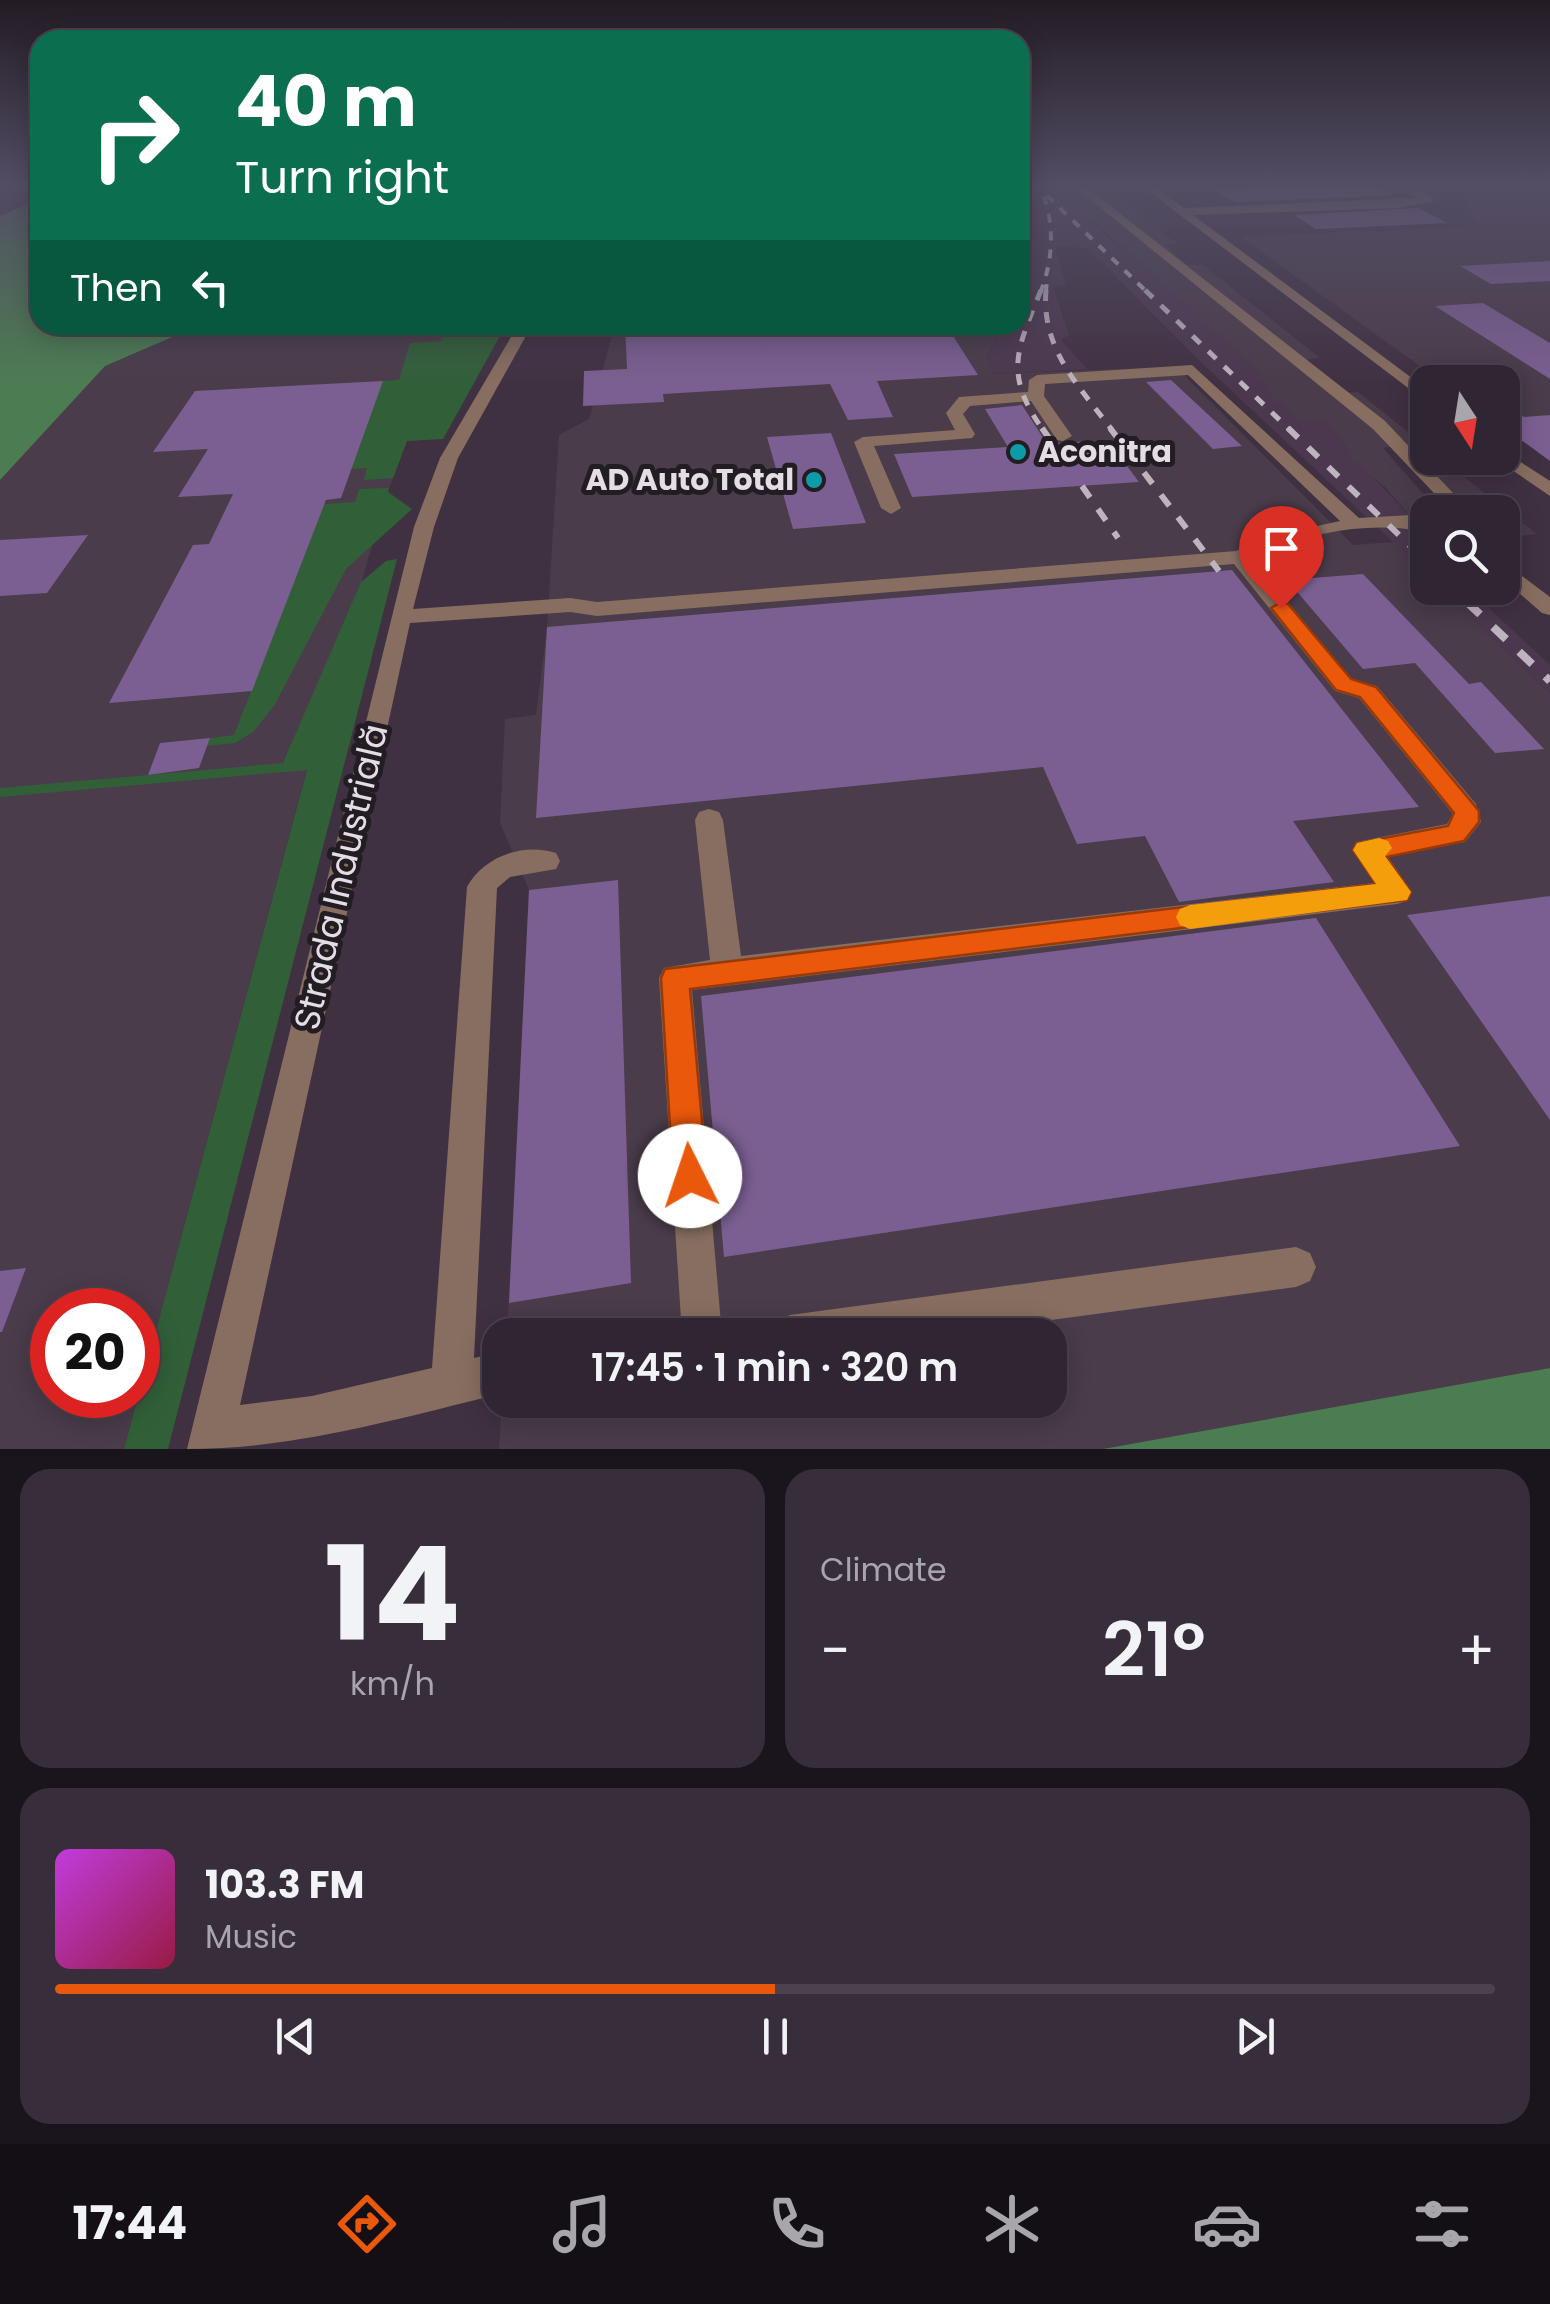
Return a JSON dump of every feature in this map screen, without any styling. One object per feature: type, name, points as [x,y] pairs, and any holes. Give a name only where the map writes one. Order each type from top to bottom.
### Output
[{"type":"street","points":[[1161,251],[1379,424],[1446,495]]},
{"type":"street","points":[[1232,251],[1410,384]]},
{"type":"street","name":"Strada Industrială","points":[[211,1439],[424,527],[450,458],[519,335]]},
{"type":"street","points":[[1064,436],[1036,396],[1037,380],[1192,370],[1354,524]]},
{"type":"street","points":[[891,508],[864,442],[966,434],[954,413],[964,401],[1036,396]]},
{"type":"street","points":[[1520,468],[1550,490]]},
{"type":"street","points":[[400,618],[570,604],[596,609],[1240,557],[1269,542],[1354,524],[1410,521]]},
{"type":"street","points":[[701,1318],[675,978],[1397,892],[1366,850],[1455,834],[1467,822],[1466,811],[1368,692],[1343,684],[1240,557]]},
{"type":"street","points":[[1520,582],[1550,608]]},
{"type":"street","points":[[708,820],[728,971]]},
{"type":"street","points":[[452,1384],[482,887],[486,876],[503,866],[546,861]]},
{"type":"street","points":[[915,1318],[1296,1266]]},
{"type":"street","points":[[211,1439],[482,1376]]},
{"type":"shaded area","points":[[1030,251],[1056,251],[1066,285],[1053,287],[1069,335],[1061,340],[1087,369],[993,374],[987,360],[998,335],[1030,335]]},
{"type":"shaded area","points":[[1090,251],[1124,251],[1185,300],[1257,368],[1294,418],[1328,421],[1353,456],[1410,516],[1410,558],[1203,364]]},
{"type":"shaded area","points":[[1126,251],[1171,251],[1188,265],[1203,265],[1320,358],[1299,360],[1341,393],[1358,392],[1410,433],[1410,452],[1402,445],[1383,448],[1424,495],[1410,495],[1410,516],[1386,488],[1347,456],[1352,455],[1328,422],[1302,421],[1294,418],[1282,403],[1276,403],[1256,368]]},
{"type":"shaded area","points":[[1260,251],[1550,251],[1550,460],[1520,438],[1520,365],[1418,365]]},
{"type":"shaded area","points":[[156,335],[481,335],[407,441],[388,491],[307,769],[160,1315],[160,1288],[30,1288],[30,1418],[132,1418],[124,1449],[0,1449],[0,445],[89,362]]},
{"type":"shaded area","points":[[612,335],[998,335],[987,359],[993,374],[1176,367],[1353,545],[1394,542],[1410,558],[1410,605],[1458,605],[1550,694],[1550,1368],[1103,1449],[499,1449],[501,1418],[1067,1418],[1067,1318],[508,1318],[529,890],[500,823],[505,719],[536,715],[547,627],[559,435],[589,419]]},
{"type":"shaded area","points":[[1434,475],[1462,475],[1487,495],[1456,495]]},
{"type":"shaded area","points":[[1520,521],[1537,534],[1520,536]]},
{"type":"shaded area","points":[[1458,605],[1485,605],[1550,665],[1550,694]]},
{"type":"green space","points":[[0,251],[30,251],[30,335],[177,335],[105,366],[0,480]]},
{"type":"green space","points":[[443,335],[500,335],[443,439],[407,441],[393,478],[364,480],[367,468],[333,470],[383,381],[399,380],[410,343],[441,341]]},
{"type":"green space","points":[[389,488],[388,492],[412,509],[346,569],[274,706],[253,732],[235,743],[207,746],[210,738],[234,735],[311,538],[313,505],[355,502],[359,489]]},
{"type":"green space","points":[[397,559],[168,1449],[124,1449],[132,1418],[160,1418],[160,1315],[307,770],[0,797],[0,788],[283,763],[361,582],[386,561]]},
{"type":"green space","points":[[1550,1368],[1550,1449],[1103,1449]]},
{"type":"building","points":[[1550,261],[1550,281],[1491,284],[1460,266]]},
{"type":"building","points":[[1483,303],[1550,343],[1550,379],[1435,306]]},
{"type":"building","points":[[625,335],[952,335],[978,375],[877,381],[893,417],[848,420],[830,384],[663,394],[664,402],[583,406],[584,371],[627,369]]},
{"type":"building","points":[[1171,380],[1242,446],[1213,449],[1146,382]]},
{"type":"building","points":[[383,381],[341,498],[326,500],[252,691],[109,703],[193,545],[209,544],[233,494],[178,497],[208,449],[153,452],[195,391]]},
{"type":"building","name":"Aconitra","points":[[1022,405],[1047,444],[1090,441],[1097,451],[1115,450],[1139,482],[912,497],[894,454],[1008,447],[985,409]]},
{"type":"building","points":[[1520,414],[1550,415],[1550,461],[1520,439]]},
{"type":"building","name":"AD Auto Total","points":[[831,433],[866,523],[793,529],[767,437]]},
{"type":"building","points":[[88,535],[47,593],[0,596],[0,540]]},
{"type":"building","points":[[1232,570],[1419,807],[1293,821],[1334,882],[1179,902],[1145,836],[1077,844],[1043,767],[536,818],[547,627]]},
{"type":"building","points":[[1363,574],[1469,684],[1481,682],[1544,749],[1495,753],[1415,663],[1363,669],[1287,580]]},
{"type":"building","points":[[210,738],[199,768],[148,775],[160,743]]},
{"type":"building","points":[[618,880],[631,1283],[509,1303],[529,890]]},
{"type":"building","points":[[1550,896],[1550,1120],[1407,915]]},
{"type":"building","points":[[1316,918],[1460,1146],[724,1257],[701,996]]},
{"type":"building","points":[[26,1268],[2,1332],[0,1332],[0,1271]]},
{"type":"railway","points":[[1041,290],[1050,251]]},
{"type":"railway","points":[[1104,251],[1148,293]]},
{"type":"railway","points":[[1046,293],[1047,276]]},
{"type":"railway","points":[[1030,319],[1041,290]]},
{"type":"railway","points":[[1145,290],[1290,430]]},
{"type":"railway","points":[[1046,293],[1046,311],[1056,349],[1075,382],[1112,430]]},
{"type":"railway","points":[[1024,335],[1018,376],[1022,393],[1043,430]]},
{"type":"railway","points":[[1042,428],[1053,444]]},
{"type":"railway","points":[[1110,428],[1219,571]]},
{"type":"railway","points":[[1288,428],[1410,546]]},
{"type":"railway","points":[[1082,486],[1118,538]]},
{"type":"railway","points":[[1470,605],[1550,681]]},
{"type":"slow traffic","points":[[1190,917],[1397,892],[1366,850],[1379,848]]},
{"type":"place","name":"Aconitra","points":[[1018,452]]},
{"type":"place","name":"AD Auto Total","points":[[814,480]]},
{"type":"route","points":[[690,1176],[675,978],[1397,892],[1366,850],[1455,834],[1467,822],[1466,811],[1368,692],[1343,684],[1281,608]]}]
